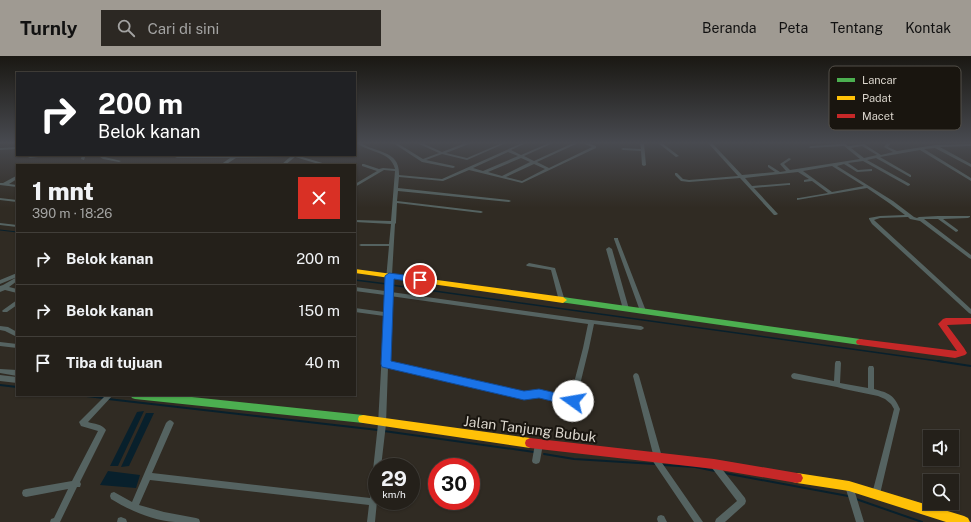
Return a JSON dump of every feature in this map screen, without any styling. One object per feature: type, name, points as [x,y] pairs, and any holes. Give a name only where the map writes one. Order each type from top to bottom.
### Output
[{"type":"street","points":[[363,165],[380,170]]},
{"type":"street","points":[[378,458],[386,364],[387,314],[396,202],[396,165]]},
{"type":"street","points":[[444,165],[453,167]]},
{"type":"street","points":[[396,176],[442,180],[475,165]]},
{"type":"street","points":[[484,172],[501,165]]},
{"type":"street","points":[[502,177],[530,165]]},
{"type":"street","points":[[541,165],[548,168]]},
{"type":"street","points":[[468,168],[523,182],[555,165]]},
{"type":"street","points":[[730,165],[776,214]]},
{"type":"street","points":[[783,165],[789,172]]},
{"type":"street","points":[[676,174],[682,180],[686,181],[800,171],[833,165],[897,206],[909,216],[928,225],[971,257]]},
{"type":"street","points":[[848,165],[857,171],[871,170]]},
{"type":"street","points":[[873,165],[908,185]]},
{"type":"street","points":[[892,165],[910,176]]},
{"type":"street","points":[[946,165],[971,180]]},
{"type":"street","points":[[769,166],[779,173]]},
{"type":"street","points":[[356,185],[380,170],[397,170]]},
{"type":"street","points":[[800,171],[831,194]]},
{"type":"street","points":[[3,184],[16,178]]},
{"type":"street","points":[[805,181],[813,180]]},
{"type":"street","points":[[3,184],[16,186]]},
{"type":"street","points":[[752,188],[788,184]]},
{"type":"street","points":[[799,199],[868,187]]},
{"type":"street","points":[[395,189],[509,201]]},
{"type":"street","points":[[0,199],[16,201]]},
{"type":"street","points":[[396,202],[481,212]]},
{"type":"street","points":[[909,216],[880,216],[871,218],[874,223],[971,312]]},
{"type":"street","points":[[917,219],[968,216]]},
{"type":"street","points":[[938,217],[956,231]]},
{"type":"street","points":[[356,221],[394,223]]},
{"type":"street","points":[[0,224],[16,226]]},
{"type":"street","points":[[616,239],[643,310]]},
{"type":"street","points":[[361,244],[392,245]]},
{"type":"street","points":[[609,249],[626,308]]},
{"type":"street","points":[[529,265],[553,269],[562,301]]},
{"type":"street","points":[[356,271],[562,301],[643,310],[955,356],[962,353],[961,350],[942,324],[946,321],[971,320]]},
{"type":"street","points":[[1,287],[16,276]]},
{"type":"street","points":[[1,287],[16,280]]},
{"type":"street","points":[[1,287],[16,291]]},
{"type":"street","points":[[356,289],[389,292],[641,328]]},
{"type":"street","points":[[5,311],[16,303]]},
{"type":"street","points":[[356,310],[387,314]]},
{"type":"street","points":[[386,364],[524,396],[539,394],[573,401],[591,322]]},
{"type":"street","points":[[0,328],[6,329],[16,334]]},
{"type":"street","points":[[0,344],[16,346]]},
{"type":"street","points":[[837,384],[838,363]]},
{"type":"street","points":[[871,368],[871,392]]},
{"type":"street","points":[[0,371],[16,373]]},
{"type":"street","points":[[636,376],[656,459],[663,472],[699,522]]},
{"type":"street","points":[[794,376],[837,384],[889,398],[897,410],[876,494]]},
{"type":"street","points":[[0,378],[14,380]]},
{"type":"street","points":[[54,522],[56,522],[77,484],[102,430],[84,424],[83,422],[108,396]]},
{"type":"street","name":"Jalan Tanjung Bubuk","points":[[144,396],[382,423],[656,459],[715,465],[876,494],[964,522]]},
{"type":"street","points":[[134,507],[170,423]]},
{"type":"street","points":[[536,461],[539,444]]},
{"type":"street","points":[[715,465],[722,476],[741,498],[742,502],[719,522]]},
{"type":"street","points":[[148,476],[368,501]]},
{"type":"street","points":[[26,494],[77,484]]},
{"type":"street","points":[[850,489],[860,522]]},
{"type":"street","points":[[114,496],[123,503],[134,507],[168,517],[196,522]]},
{"type":"street","points":[[371,522],[372,510]]},
{"type":"water","points":[[144,411],[118,466],[110,466],[137,412]]},
{"type":"water","points":[[146,413],[154,413],[129,466],[121,467]]},
{"type":"water","points":[[108,471],[140,475],[136,488],[100,485]]},
{"type":"waterway","points":[[0,230],[16,232]]},
{"type":"waterway","points":[[356,280],[387,284]]},
{"type":"waterway","points":[[391,285],[940,361]]},
{"type":"waterway","points":[[940,361],[945,362]]},
{"type":"waterway","points":[[940,361],[971,366]]},
{"type":"waterway","points":[[0,385],[16,387]]},
{"type":"waterway","points":[[87,396],[104,398]]},
{"type":"waterway","points":[[108,399],[378,430]]},
{"type":"waterway","points":[[384,431],[534,452]]},
{"type":"waterway","points":[[544,454],[574,459],[655,464]]},
{"type":"waterway","points":[[663,465],[695,467],[715,471]]},
{"type":"waterway","points":[[724,473],[848,496]]},
{"type":"waterway","points":[[856,499],[922,522]]},
{"type":"traffic: fast","points":[[563,300],[860,342]]},
{"type":"traffic: fast","points":[[144,396],[363,419]]},
{"type":"traffic: slow","points":[[356,271],[563,300]]},
{"type":"traffic: slow","points":[[363,419],[530,443]]},
{"type":"traffic: slow","points":[[797,478],[849,486],[964,522]]},
{"type":"traffic: jam","points":[[860,342],[955,355],[962,353],[961,350],[942,324],[946,321],[971,321]]},
{"type":"traffic: jam","points":[[530,443],[714,464],[797,478]]},
{"type":"route","points":[[420,280],[389,276],[386,364],[524,396],[539,394],[573,401]]}]
